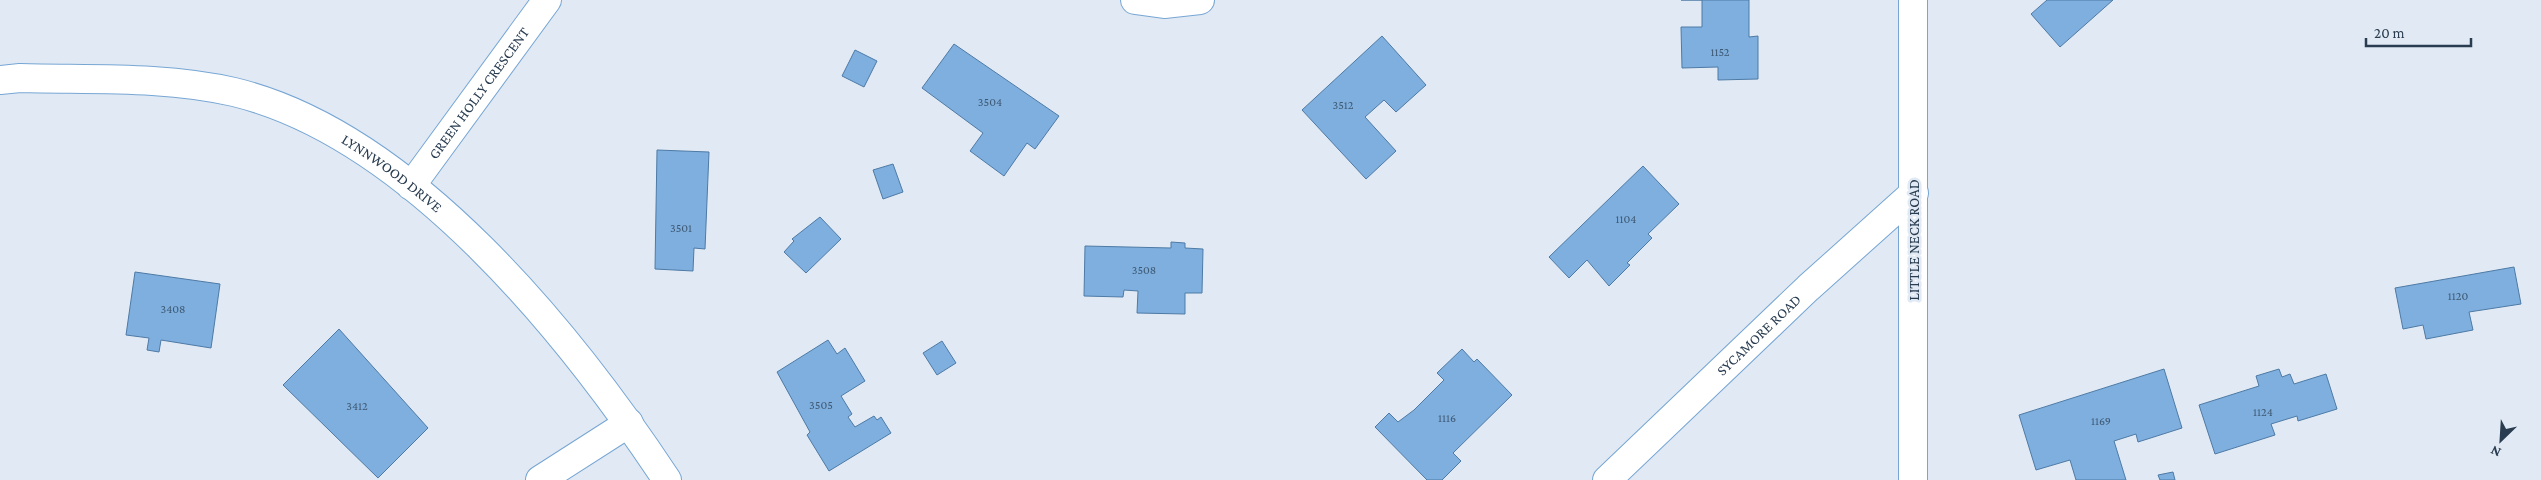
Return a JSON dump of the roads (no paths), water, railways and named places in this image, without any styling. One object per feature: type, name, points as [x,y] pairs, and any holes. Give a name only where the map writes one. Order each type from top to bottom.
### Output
[{"type":"street","name":"GREEN HOLLY CRESCENT","points":[[411,186],[547,0]]},
{"type":"street","points":[[1135,0],[1164,4],[1200,0]]},
{"type":"street","name":"LITTLE NECK ROAD","points":[[1913,0],[1913,480]]},
{"type":"street","name":"LYNNWOOD DRIVE","points":[[0,80],[20,78],[177,82],[235,93],[302,116],[354,144],[411,186],[480,246],[542,313],[629,423],[667,480]]},
{"type":"street","name":"SYCAMORE ROAD","points":[[1607,480],[1808,288],[1914,192]]},
{"type":"street","points":[[540,480],[629,423]]}]
